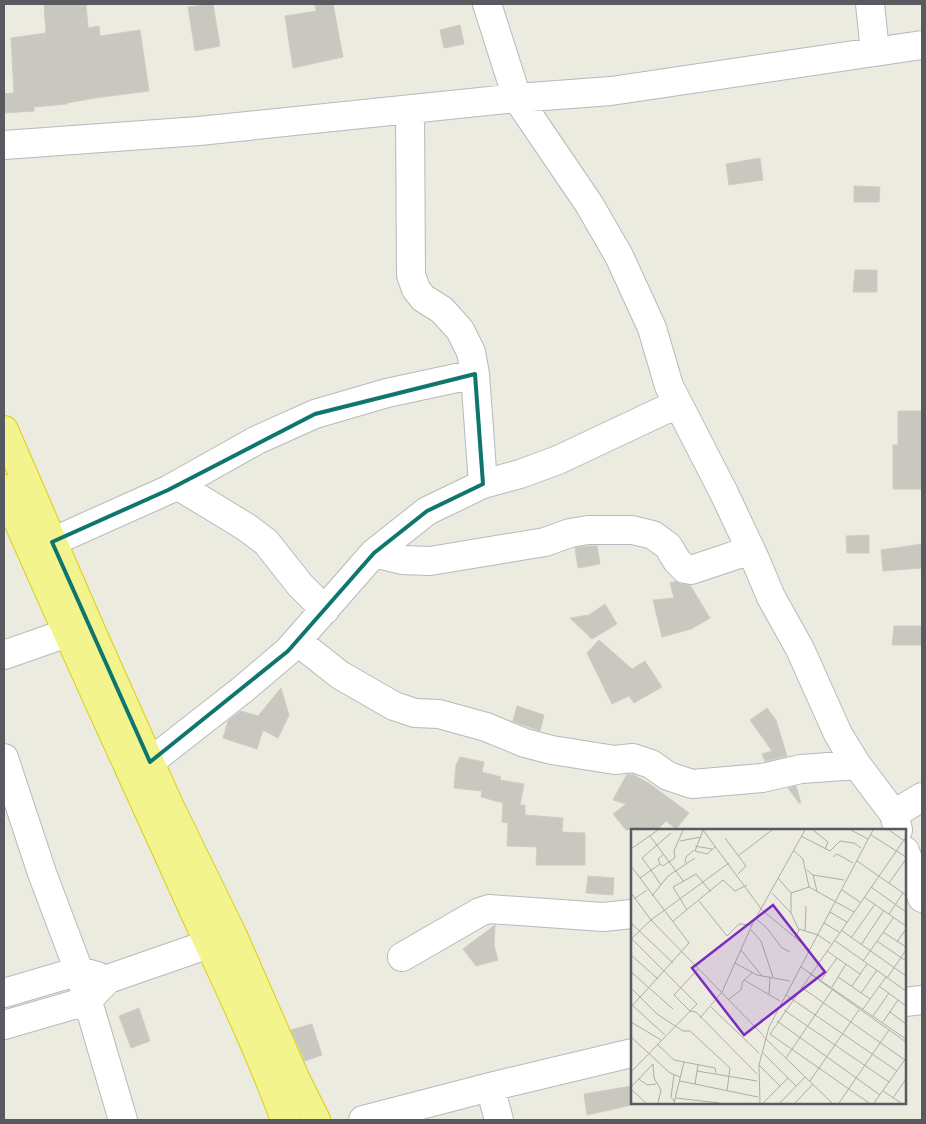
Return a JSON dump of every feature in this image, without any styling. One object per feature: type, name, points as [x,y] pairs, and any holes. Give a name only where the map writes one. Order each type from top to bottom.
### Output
[{"type":"highway","points":[[4,430],[30,521],[67,633],[117,740],[316,1120]]},
{"type":"highway","points":[[4,490],[30,521],[52,542],[150,762],[221,940],[285,1120]]},
{"type":"street","points":[[488,4],[517,98],[589,204],[620,256],[652,328],[668,386],[750,550],[771,597],[800,649],[838,734],[896,822],[922,797]]},
{"type":"street","points":[[870,4],[875,52]]},
{"type":"street","points":[[4,145],[199,131],[517,98],[611,91],[922,45]]},
{"type":"street","points":[[410,109],[411,275],[416,289],[423,298],[442,310],[460,330],[471,352],[475,374],[483,484]]},
{"type":"street","points":[[52,542],[178,485],[257,440],[314,414],[387,393],[475,374]]},
{"type":"street","points":[[150,762],[242,690],[296,641],[374,552],[427,511],[483,484],[520,474],[558,460],[677,404]]},
{"type":"street","points":[[178,485],[246,527],[266,542],[300,585],[325,610]]},
{"type":"street","points":[[374,552],[402,560],[430,561],[545,542],[570,533],[588,530],[632,530],[653,535],[668,546],[677,561],[685,568],[691,570],[750,550]]},
{"type":"street","points":[[4,656],[67,633]]},
{"type":"street","points":[[296,641],[340,675],[394,706],[415,712],[439,714],[486,727],[525,743],[552,750],[616,760],[633,758],[651,764],[668,776],[692,784],[762,778],[801,769],[857,764]]},
{"type":"street","points":[[4,758],[14,819],[42,873],[79,971],[123,1120]]},
{"type":"street","points":[[906,855],[914,892]]},
{"type":"street","points":[[402,957],[480,912],[489,910],[603,916],[631,914]]},
{"type":"street","points":[[4,1025],[87,1001],[108,979],[221,940]]},
{"type":"street","points":[[4,993],[79,971],[108,979]]},
{"type":"street","points":[[906,1002],[922,1000]]},
{"type":"street","points":[[363,1120],[490,1086],[631,1053]]},
{"type":"street","points":[[490,1086],[499,1120]]},
{"type":"highlighted area","points":[[475,374],[483,484],[427,511],[374,553],[288,651],[150,762],[52,542],[168,490],[315,414]]},
{"type":"building","points":[[86,4],[88,28],[99,26],[100,36],[140,30],[149,91],[95,98],[67,104],[34,107],[34,111],[4,113],[4,94],[14,93],[11,38],[46,33],[44,5]]},
{"type":"building","points":[[213,4],[220,46],[195,51],[188,7]]},
{"type":"building","points":[[333,4],[343,57],[293,68],[285,16],[316,11],[315,5]]},
{"type":"building","points":[[460,25],[464,44],[444,48],[440,30]]},
{"type":"building","points":[[760,158],[763,180],[729,185],[726,164]]},
{"type":"building","points":[[854,186],[880,187],[879,202],[854,202]]},
{"type":"building","points":[[855,270],[877,270],[877,292],[853,292]]},
{"type":"building","points":[[898,411],[922,411],[922,489],[893,489],[893,445],[898,445]]},
{"type":"building","points":[[869,535],[869,553],[847,553],[846,536]]},
{"type":"building","points":[[922,544],[922,568],[883,571],[881,550]]},
{"type":"building","points":[[597,546],[600,564],[578,568],[575,548]]},
{"type":"building","points":[[676,581],[690,585],[710,618],[691,629],[662,637],[653,600],[674,598],[670,583]]},
{"type":"building","points":[[605,604],[617,624],[592,639],[570,618],[589,615]]},
{"type":"building","points":[[894,626],[922,626],[922,645],[892,645]]},
{"type":"building","points":[[599,640],[632,669],[645,661],[662,687],[634,703],[629,696],[612,704],[587,653]]},
{"type":"building","points":[[281,688],[289,715],[278,738],[263,730],[257,749],[223,738],[228,721],[241,711],[258,716]]},
{"type":"building","points":[[517,706],[544,715],[540,731],[513,721]]},
{"type":"building","points":[[767,708],[776,720],[787,756],[765,761],[762,754],[772,751],[750,720]]},
{"type":"building","points":[[460,757],[484,762],[482,772],[501,777],[500,780],[524,784],[520,805],[525,805],[525,815],[563,818],[562,832],[585,833],[585,865],[536,865],[537,847],[507,846],[508,823],[502,822],[503,803],[481,797],[482,791],[454,788],[456,765]]},
{"type":"building","points":[[627,774],[634,775],[650,784],[689,813],[676,829],[666,821],[658,829],[626,830],[613,814],[626,804],[613,800]]},
{"type":"building","points":[[796,786],[801,803],[799,803],[788,788]]},
{"type":"building","points":[[588,876],[614,878],[613,895],[586,893]]},
{"type":"building","points":[[495,925],[494,946],[498,960],[476,966],[463,949]]},
{"type":"building","points":[[139,1008],[150,1041],[131,1048],[119,1016]]},
{"type":"building","points":[[312,1024],[322,1055],[305,1061],[291,1030]]},
{"type":"building","points":[[631,1086],[632,1105],[587,1115],[584,1094]]}]
